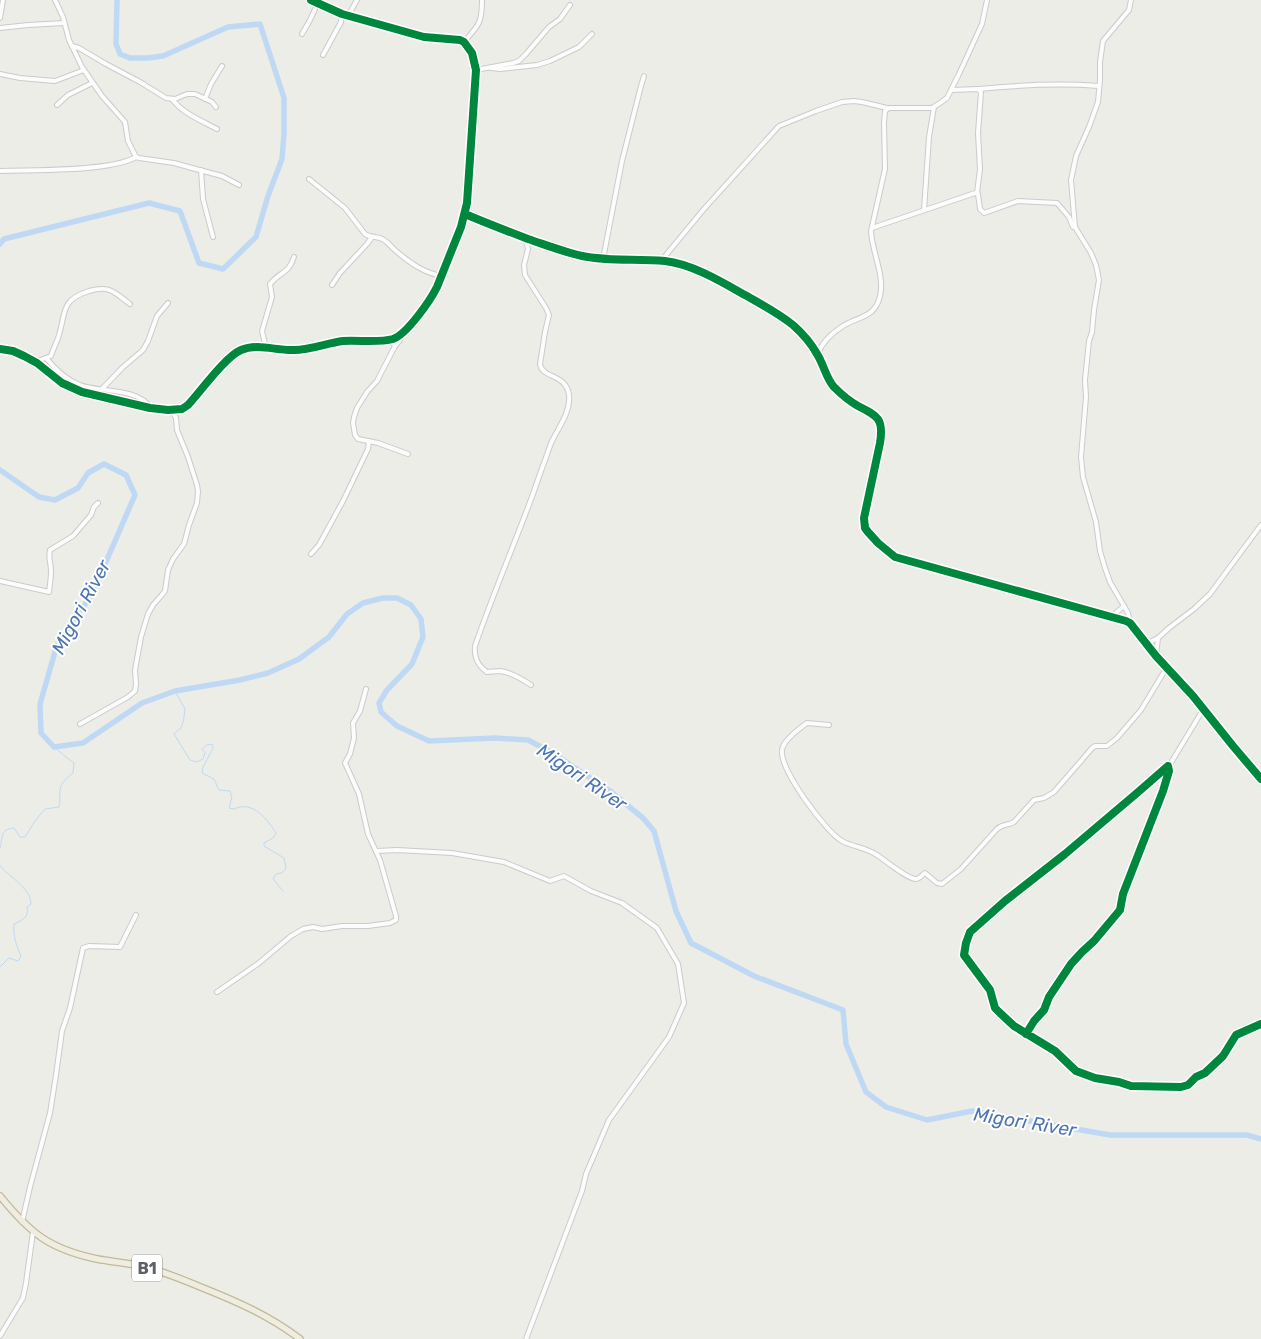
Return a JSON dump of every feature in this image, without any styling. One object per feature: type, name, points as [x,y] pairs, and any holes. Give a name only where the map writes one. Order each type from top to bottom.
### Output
[{"type":"highway","name":"B1","points":[[0,1196],[22,1222],[33,1232],[50,1242],[72,1252],[146,1267],[226,1297],[264,1315],[300,1339]]},
{"type":"street","points":[[0,18],[3,0]]},
{"type":"street","points":[[55,0],[69,40],[84,70],[105,100],[124,119],[128,141],[136,157]]},
{"type":"street","points":[[176,418],[234,354],[239,351],[250,348],[302,350],[343,342],[391,339],[402,334],[434,294],[465,214],[476,70],[472,54],[464,42],[456,39],[424,37],[348,16],[311,0]]},
{"type":"street","points":[[348,16],[357,0]]},
{"type":"street","points":[[464,42],[479,25],[482,0]]},
{"type":"street","points":[[661,261],[704,209],[779,126],[842,102],[862,102],[887,108],[924,108],[934,107],[943,101],[951,90],[982,24],[987,0]]},
{"type":"street","points":[[1130,624],[1128,613],[1110,582],[1102,560],[1096,522],[1084,486],[1081,468],[1086,403],[1085,380],[1089,341],[1100,280],[1091,253],[1074,223],[1072,175],[1076,156],[1095,114],[1098,102],[1103,41],[1129,10],[1131,0]]},
{"type":"street","points":[[302,34],[318,3]]},
{"type":"street","points":[[476,70],[514,63],[522,58],[549,27],[560,19],[570,5]]},
{"type":"street","points":[[322,55],[341,22],[342,14]]},
{"type":"street","points":[[0,28],[28,24],[64,23]]},
{"type":"street","points":[[491,68],[500,69],[550,62],[579,47],[592,34]]},
{"type":"street","points":[[72,46],[79,48],[166,98],[172,99],[189,94],[198,95],[216,107]]},
{"type":"street","points":[[205,99],[211,84],[222,66]]},
{"type":"street","points":[[0,74],[55,81],[84,70]]},
{"type":"street","points":[[603,259],[622,161],[644,76]]},
{"type":"street","points":[[57,105],[71,94],[92,83]]},
{"type":"street","points":[[951,90],[1022,85],[1099,86]]},
{"type":"street","points":[[980,89],[978,133],[980,169],[976,193],[980,209],[984,212],[1018,200],[1057,203],[1067,214],[1074,229],[1079,234]]},
{"type":"street","points":[[172,99],[182,110],[216,129]]},
{"type":"street","points":[[924,210],[929,137],[934,107]]},
{"type":"street","points":[[812,347],[823,343],[843,326],[868,315],[873,310],[880,296],[881,280],[872,240],[872,228],[883,178],[885,155],[884,123],[887,108]]},
{"type":"street","points":[[0,171],[89,168],[120,163],[136,157],[174,163],[201,170],[222,176],[239,185]]},
{"type":"street","points":[[201,170],[203,199],[213,237]]},
{"type":"street","points":[[309,179],[343,206],[362,232],[368,236],[382,239],[423,270],[433,275],[442,276]]},
{"type":"street","points":[[872,228],[976,193]]},
{"type":"street","points":[[465,214],[566,252],[603,259],[670,262],[687,267],[714,278],[781,316],[801,333],[818,354],[832,385],[851,401],[873,413],[880,423],[882,434],[864,522],[868,532],[884,548],[895,557],[909,562],[953,572],[1122,618],[1130,624],[1156,656],[1204,708],[1261,779]]},
{"type":"street","points":[[332,285],[340,273],[372,237]]},
{"type":"street","points":[[525,237],[528,249],[524,265],[526,275],[549,315],[540,367],[544,372],[562,381],[568,390],[569,402],[503,570],[475,646],[475,654],[477,662],[487,672],[499,671],[509,673],[531,685]]},
{"type":"street","points":[[266,348],[262,331],[272,297],[270,284],[288,269],[294,257]]},
{"type":"street","points":[[35,362],[51,356],[59,336],[65,309],[74,297],[106,288],[130,304]]},
{"type":"street","points":[[102,389],[143,350],[157,316],[168,303]]},
{"type":"street","points":[[402,334],[378,378],[367,392],[354,417],[353,424],[356,437],[360,440],[378,443],[408,454]]},
{"type":"street","points":[[391,339],[395,346]]},
{"type":"street","points":[[818,354],[823,343]]},
{"type":"street","points":[[0,349],[13,351],[35,362],[62,383],[82,392],[150,408],[172,411],[182,410]]},
{"type":"street","points":[[46,358],[71,381],[82,386],[123,392],[140,398],[150,408]]},
{"type":"street","points":[[80,724],[128,698],[135,691],[135,670],[141,637],[148,614],[165,591],[168,570],[173,559],[184,544],[197,503],[197,485],[177,430],[176,418],[172,411]]},
{"type":"street","points":[[311,554],[319,545],[343,501],[368,449],[368,442]]},
{"type":"street","points":[[0,581],[48,592],[51,581],[48,556],[50,550],[71,538],[90,518],[94,507],[98,503]]},
{"type":"street","points":[[1144,642],[1150,642],[1158,638],[1194,609],[1213,590],[1261,525]]},
{"type":"street","points":[[1112,616],[1124,606]]},
{"type":"street","points":[[1156,656],[1158,638]]},
{"type":"street","points":[[829,725],[807,723],[782,748],[784,760],[794,784],[824,824],[842,841],[872,851],[897,870],[912,878],[917,878],[925,873],[940,885],[961,869],[1001,826],[1012,823],[1019,818],[1034,800],[1044,798],[1054,792],[1092,748],[1095,746],[1107,746],[1113,742],[1141,710],[1167,667]]},
{"type":"street","points":[[217,992],[303,929],[313,927],[323,929],[342,926],[368,926],[395,921],[396,916],[376,850],[368,834],[359,794],[345,763],[354,738],[353,723],[360,711],[366,689]]},
{"type":"street","points":[[1204,708],[1169,766],[1054,863],[1004,901],[970,932],[966,943],[965,956],[990,990],[997,1010],[1014,1026],[1055,1051],[1073,1069],[1083,1074],[1137,1087],[1182,1087],[1188,1085],[1196,1077],[1205,1073],[1223,1056],[1237,1034],[1261,1024]]},
{"type":"street","points":[[1026,1034],[1044,1010],[1049,997],[1071,964],[1094,941],[1121,909],[1123,894],[1164,791],[1169,766]]},
{"type":"street","points":[[376,850],[452,853],[504,862],[550,881],[564,876],[591,891],[622,903],[657,928],[678,964],[684,1003],[669,1037],[609,1120],[586,1174],[582,1191],[526,1339]]},
{"type":"street","points":[[22,1222],[50,1113],[62,1031],[70,1008],[83,948],[84,946],[120,947],[136,915]]},
{"type":"street","points":[[0,1336],[22,1298],[26,1284],[33,1232]]},
{"type":"waterway","name":"Migori River","points":[[0,244],[4,239],[149,203],[180,211],[199,263],[223,269],[256,237],[268,196],[282,159],[284,134],[284,98],[260,24],[228,27],[163,56],[130,58],[120,54],[116,44],[117,0]]},
{"type":"waterway","name":"Migori River","points":[[0,470],[39,497],[55,500],[78,488],[88,473],[104,464],[126,475],[135,495],[92,594],[57,645],[40,704],[41,733],[54,747],[83,743],[142,703],[175,691],[240,680],[268,673],[299,659],[329,637],[347,614],[363,603],[383,598],[397,598],[411,605],[421,619],[423,637],[412,664],[387,690],[379,703],[381,712],[397,726],[429,741],[495,738],[528,740],[551,752],[610,791],[643,818],[654,831],[676,911],[691,943],[754,976],[843,1010],[846,1044],[866,1092],[886,1107],[927,1120],[972,1111],[1110,1135],[1247,1135],[1261,1139]]},
{"type":"waterway","points":[[175,691],[185,709],[181,727],[174,734],[190,760],[197,762],[203,759],[205,753],[202,749],[212,744],[213,748],[203,767],[202,773],[214,779],[219,790],[230,791],[232,797],[229,808],[247,807],[259,812],[276,833],[273,838],[264,843],[264,846],[284,858],[286,868],[282,873],[276,874],[273,879],[283,891]]},
{"type":"waterway","points":[[0,848],[3,834],[6,830],[14,828],[20,837],[25,837],[45,809],[59,807],[61,787],[65,780],[73,773],[74,763],[54,747]]},
{"type":"waterway","points":[[0,865],[24,889],[31,900],[31,904],[27,907],[27,914],[14,924],[15,940],[21,956],[18,961],[9,958],[0,967]]},
{"type":"cycle path","points":[[0,349],[13,351],[24,356],[37,363],[62,383],[82,392],[150,408],[168,410],[182,409],[188,405],[221,367],[241,350],[254,347],[300,350],[343,341],[387,340],[393,339],[405,331],[424,308],[437,287],[461,227],[467,203],[476,70],[472,53],[464,42],[460,40],[424,37],[342,14],[311,0]]},
{"type":"cycle path","points":[[465,214],[528,239],[582,256],[603,259],[665,261],[686,266],[727,285],[793,325],[812,346],[834,387],[851,402],[875,416],[880,423],[880,443],[864,518],[865,528],[878,543],[895,557],[1130,623],[1261,779]]},
{"type":"cycle path","points":[[1026,1034],[1034,1021],[1044,1010],[1049,997],[1071,964],[1094,941],[1120,910],[1123,894],[1163,791],[1169,771],[1168,766],[970,932],[964,955],[990,990],[995,1008],[1000,1013],[1014,1026],[1055,1051],[1076,1071],[1095,1078],[1131,1086],[1181,1087],[1188,1085],[1196,1077],[1205,1073],[1223,1056],[1236,1035],[1261,1024]]}]
